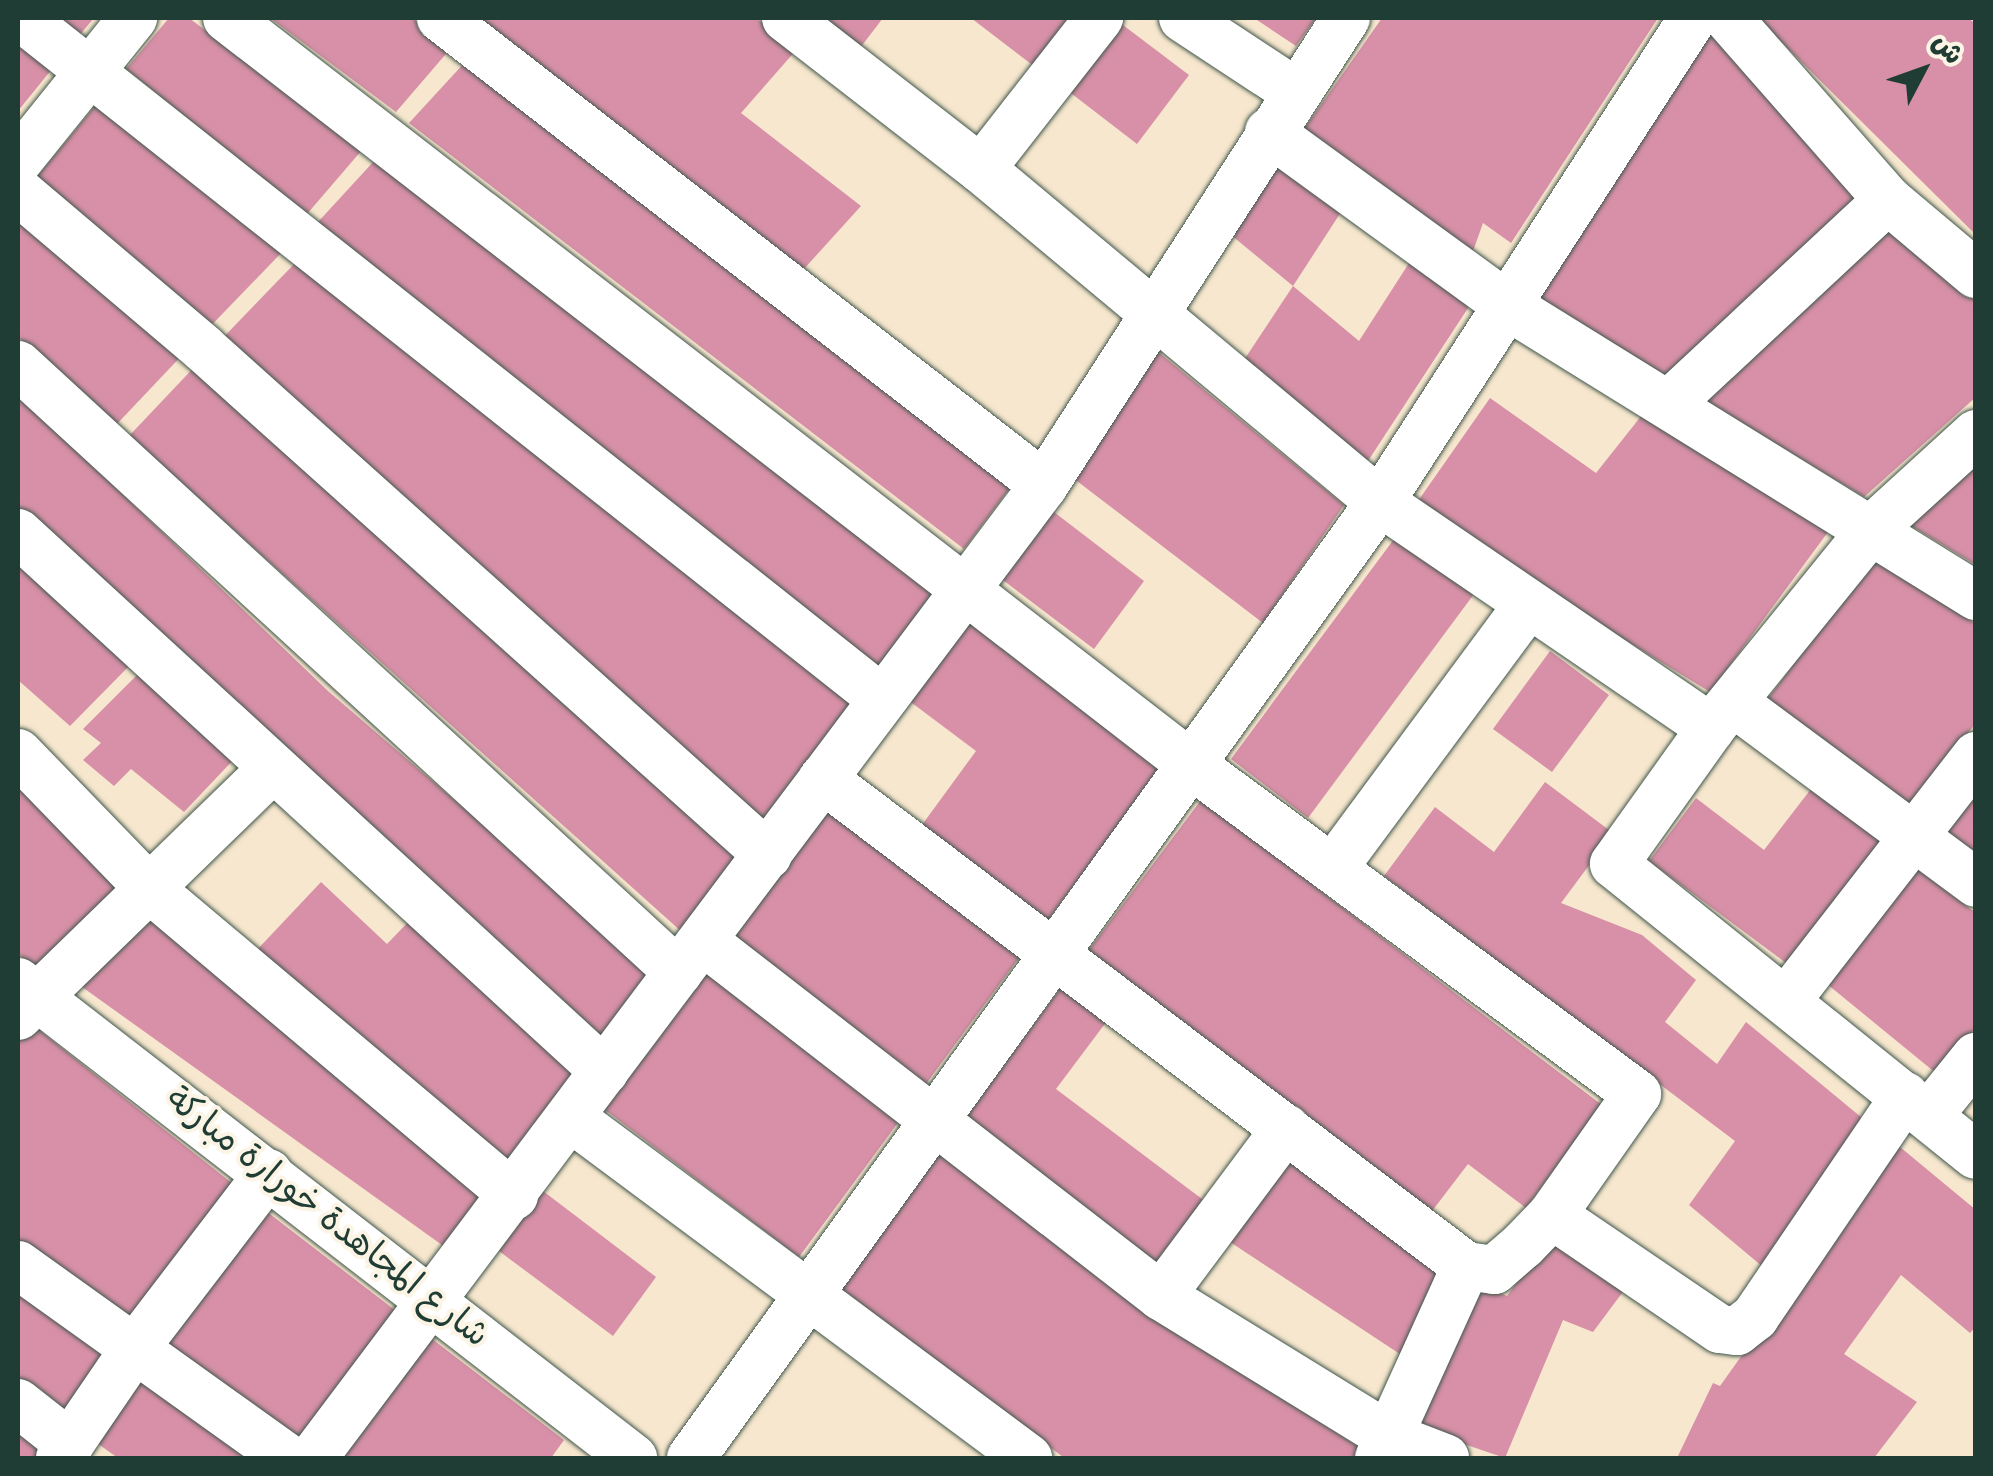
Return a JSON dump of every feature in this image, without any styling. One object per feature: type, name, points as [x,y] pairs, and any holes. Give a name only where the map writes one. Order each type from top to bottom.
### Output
[{"type":"street","points":[[22,18],[882,699]]},
{"type":"street","points":[[18,161],[133,18]]},
{"type":"street","points":[[227,18],[1193,766],[1637,1094],[1552,1214],[1494,1270],[1466,1266],[823,779]]},
{"type":"street","points":[[441,18],[1044,484]]},
{"type":"street","points":[[786,18],[982,169],[1380,502],[1528,605],[1722,716],[1912,836],[1976,883]]},
{"type":"street","points":[[982,169],[1099,18]]},
{"type":"street","points":[[1183,18],[1294,91]]},
{"type":"street","points":[[313,1458],[572,1118],[1044,484],[1158,317],[1294,91],[1346,18]]},
{"type":"street","points":[[691,1458],[931,1118],[1193,766],[1380,502],[1511,308],[1693,18]]},
{"type":"street","points":[[1728,18],[1888,200],[1976,274]]},
{"type":"street","points":[[1269,132],[1511,308],[1976,596]]},
{"type":"street","points":[[18,191],[203,348],[768,855]]},
{"type":"street","points":[[1670,403],[1888,200]]},
{"type":"street","points":[[18,366],[691,957],[931,1118],[1160,1296],[1385,1448],[1445,1458]]},
{"type":"street","points":[[1976,434],[1872,529],[1722,716],[1614,864],[1976,1156]]},
{"type":"street","points":[[18,533],[270,771],[604,1072]]},
{"type":"street","points":[[1334,867],[1528,605]]},
{"type":"street","points":[[18,753],[150,888],[514,1195]]},
{"type":"street","points":[[1787,1000],[1976,756]]},
{"type":"street","points":[[24,998],[150,888],[270,771]]},
{"type":"street","name":"شارع المجاهدة خورارة مباركة","points":[[24,998],[269,1172],[430,1301],[579,1442],[633,1458]]},
{"type":"street","points":[[1552,1214],[1720,1329],[1737,1330],[1754,1317],[1917,1106],[1976,1057]]},
{"type":"street","points":[[572,1118],[1028,1458]]},
{"type":"street","points":[[1160,1296],[1286,1128]]},
{"type":"street","points":[[18,1403],[65,1451],[135,1348],[269,1172]]},
{"type":"street","points":[[18,1265],[288,1458]]},
{"type":"street","points":[[1385,1448],[1466,1266]]},
{"type":"building","points":[[51,18],[94,18],[77,38]]},
{"type":"building","points":[[169,18],[189,18],[362,150],[307,214],[126,69]]},
{"type":"building","points":[[270,18],[412,18],[451,48],[396,112]]},
{"type":"building","points":[[473,18],[756,18],[797,49],[741,113],[861,206],[803,270]]},
{"type":"building","points":[[821,18],[883,18],[860,48]]},
{"type":"building","points":[[971,18],[1087,18],[1043,73]]},
{"type":"building","points":[[1254,18],[1316,18],[1296,46]]},
{"type":"building","points":[[1382,18],[1658,18],[1511,243],[1483,223],[1472,254],[1297,139]]},
{"type":"building","points":[[1757,18],[1968,18],[1976,24],[1976,235]]},
{"type":"building","points":[[1115,19],[1189,75],[1137,144],[1063,87]]},
{"type":"building","points":[[1713,29],[1866,188],[1667,376],[1537,298]]},
{"type":"building","points":[[18,34],[56,64],[18,111]]},
{"type":"building","points":[[467,60],[1015,481],[964,549],[409,123]]},
{"type":"building","points":[[100,100],[286,248],[202,335],[31,184]]},
{"type":"building","points":[[375,160],[934,591],[876,669],[318,222]]},
{"type":"building","points":[[1281,163],[1343,209],[1293,286],[1231,235]]},
{"type":"building","points":[[18,204],[187,350],[116,425],[18,337]]},
{"type":"building","points":[[1897,220],[1976,302],[1976,397],[1864,497],[1706,401]]},
{"type":"building","points":[[299,259],[853,701],[761,826],[215,346]]},
{"type":"building","points":[[1411,260],[1470,305],[1366,464],[1242,363],[1293,286],[1359,341]]},
{"type":"building","points":[[1156,350],[1344,505],[1263,623],[1073,478]]},
{"type":"building","points":[[200,361],[742,852],[683,933],[129,436]]},
{"type":"building","points":[[18,394],[328,691],[654,972],[604,1039],[18,515]]},
{"type":"building","points":[[1490,398],[1596,473],[1642,415],[1828,532],[1710,692],[1566,604],[1418,501]]},
{"type":"building","points":[[1976,460],[1976,565],[1905,522]]},
{"type":"building","points":[[1050,509],[1144,581],[1094,649],[999,577]]},
{"type":"building","points":[[1397,535],[1474,594],[1308,818],[1231,759]]},
{"type":"building","points":[[18,550],[135,660],[70,726],[18,680]]},
{"type":"building","points":[[1872,559],[1976,624],[1976,723],[1910,805],[1767,700]]},
{"type":"building","points":[[969,618],[1162,766],[1045,924],[919,829],[976,751],[908,700]]},
{"type":"building","points":[[1550,651],[1609,695],[1552,772],[1493,729]]},
{"type":"building","points":[[144,668],[237,756],[184,812],[131,769],[114,786],[83,760],[101,743],[83,729]]},
{"type":"building","points":[[18,781],[127,889],[40,973],[18,954]]},
{"type":"building","points":[[1545,782],[1613,833],[1561,903],[1642,935],[1696,980],[1665,1022],[1717,1064],[1746,1022],[1867,1122],[1763,1267],[1689,1205],[1735,1141],[1384,876],[1435,807],[1494,852]]},
{"type":"building","points":[[1811,789],[1881,842],[1786,963],[1649,861],[1696,798],[1764,850]]},
{"type":"building","points":[[1976,796],[1976,854],[1947,833]]},
{"type":"building","points":[[1201,800],[1602,1105],[1526,1208],[1468,1164],[1429,1215],[1085,955]]},
{"type":"building","points":[[830,805],[1024,951],[923,1088],[729,941]]},
{"type":"building","points":[[1917,869],[1976,913],[1976,1027],[1937,1074],[1827,984]]},
{"type":"building","points":[[321,882],[387,944],[411,919],[577,1075],[508,1169],[253,954]]},
{"type":"building","points":[[152,915],[489,1195],[449,1250],[78,984]]},
{"type":"building","points":[[707,971],[900,1120],[799,1257],[604,1109]]},
{"type":"building","points":[[1065,982],[1110,1017],[1056,1089],[1206,1202],[1158,1266],[964,1119]]},
{"type":"building","points":[[30,1023],[238,1188],[137,1325],[18,1240],[18,1035]]},
{"type":"building","points":[[1894,1142],[1976,1210],[1976,1326],[1970,1333],[1901,1275],[1844,1354],[1917,1402],[1874,1458],[1677,1458],[1713,1383],[1720,1386]]},
{"type":"building","points":[[941,1151],[1170,1328],[1361,1448],[1355,1458],[1063,1457],[839,1287]]},
{"type":"building","points":[[1291,1154],[1449,1273],[1412,1362],[1227,1240]]},
{"type":"building","points":[[543,1191],[656,1277],[613,1336],[499,1251]]},
{"type":"building","points":[[262,1208],[396,1311],[298,1445],[161,1345]]},
{"type":"building","points":[[1553,1233],[1628,1285],[1593,1332],[1563,1320],[1505,1458],[1414,1427],[1475,1282],[1507,1296]]},
{"type":"building","points":[[18,1285],[100,1344],[105,1367],[64,1421],[18,1385]]},
{"type":"building","points":[[423,1332],[564,1440],[551,1458],[330,1458]]},
{"type":"building","points":[[143,1370],[261,1458],[118,1458],[94,1441]]},
{"type":"building","points":[[18,1426],[47,1446],[39,1458],[18,1458]]}]
